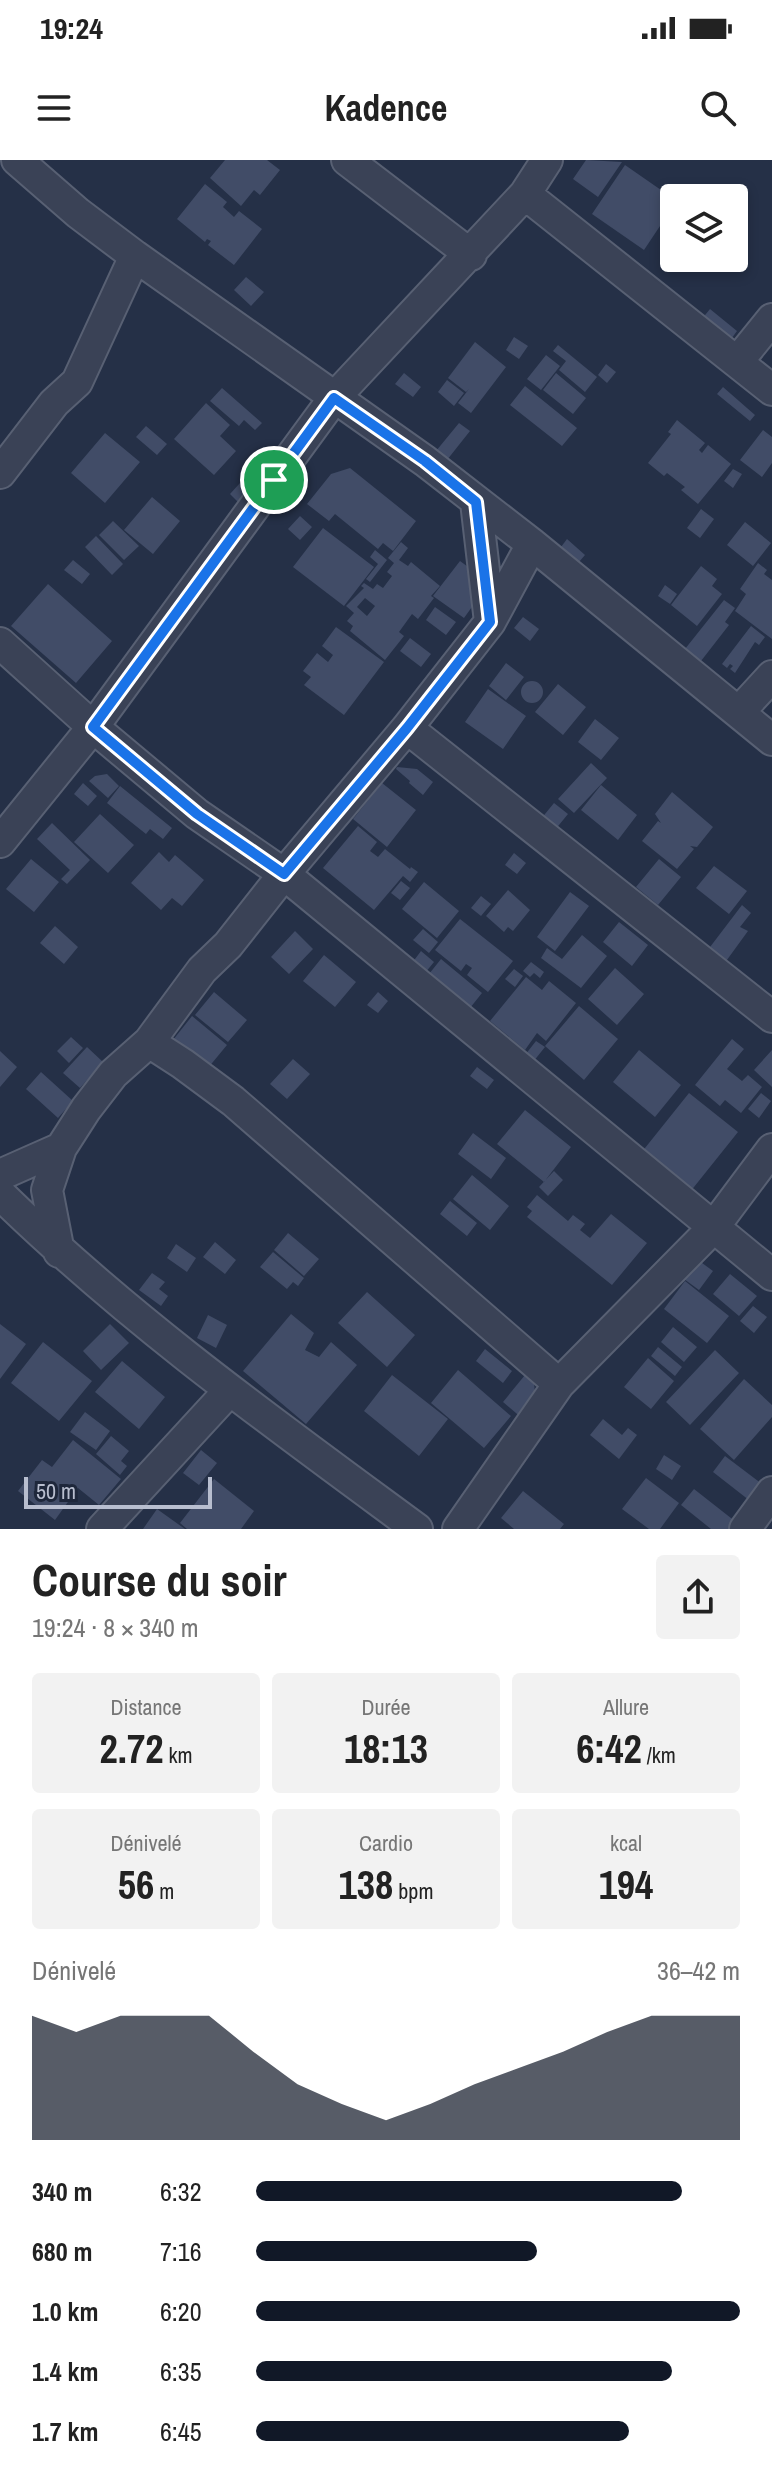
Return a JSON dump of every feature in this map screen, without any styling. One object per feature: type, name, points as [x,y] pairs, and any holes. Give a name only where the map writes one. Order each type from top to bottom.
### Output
[{"type":"street","points":[[17,160],[78,213],[135,256],[425,461],[772,740]]},
{"type":"street","points":[[347,160],[471,255]]},
{"type":"street","points":[[0,842],[93,727],[334,398],[471,255],[525,194],[547,160]]},
{"type":"street","points":[[525,194],[772,390]]},
{"type":"street","points":[[0,473],[54,403],[77,382],[135,256]]},
{"type":"street","points":[[738,361],[772,319]]},
{"type":"street","points":[[476,502],[490,622]]},
{"type":"street","points":[[59,1252],[47,1190],[61,1148],[113,1074],[149,1042],[202,970],[228,945],[490,622],[532,544]]},
{"type":"street","points":[[0,643],[93,727],[197,814],[284,874],[772,1275]]},
{"type":"street","points":[[739,712],[772,676]]},
{"type":"street","points":[[407,728],[772,1017]]},
{"type":"street","points":[[149,1042],[233,1101],[559,1384]]},
{"type":"street","points":[[0,1175],[61,1148]]},
{"type":"street","points":[[458,1529],[559,1384],[713,1228],[772,1149]]},
{"type":"street","points":[[0,1194],[59,1252],[229,1391],[417,1529]]},
{"type":"street","points":[[102,1529],[229,1391]]},
{"type":"street","points":[[745,1529],[770,1500]]},
{"type":"building","points":[[225,160],[267,160],[280,170],[260,195],[254,190],[241,206],[210,178]]},
{"type":"building","points":[[586,160],[622,162],[598,197],[573,179]]},
{"type":"building","points":[[625,165],[660,189],[660,226],[644,250],[592,214]]},
{"type":"building","points":[[205,184],[227,202],[223,207],[234,217],[239,211],[262,229],[234,265],[208,245],[211,241],[207,239],[205,242],[177,219]]},
{"type":"building","points":[[246,277],[264,292],[251,306],[234,290]]},
{"type":"building","points":[[710,309],[737,331],[729,342],[701,320]]},
{"type":"building","points":[[514,337],[528,346],[519,359],[506,350]]},
{"type":"building","points":[[475,342],[506,367],[471,413],[458,403],[469,389],[466,392],[448,378]]},
{"type":"building","points":[[558,345],[597,377],[585,392],[559,370],[566,361],[553,351]]},
{"type":"building","points":[[546,355],[560,366],[541,390],[527,379]]},
{"type":"building","points":[[606,364],[616,372],[607,383],[598,375]]},
{"type":"building","points":[[404,373],[421,387],[413,397],[395,384]]},
{"type":"building","points":[[556,373],[586,398],[573,414],[543,390]]},
{"type":"building","points":[[447,380],[464,393],[454,406],[438,392]]},
{"type":"building","points":[[525,386],[577,428],[562,446],[510,405]]},
{"type":"building","points":[[723,387],[755,415],[750,421],[717,394]]},
{"type":"building","points":[[222,388],[262,423],[255,430],[244,420],[239,426],[210,401]]},
{"type":"building","points":[[206,403],[230,425],[220,436],[236,451],[214,475],[174,439]]},
{"type":"building","points":[[677,420],[705,443],[699,450],[702,453],[708,445],[731,464],[698,504],[681,490],[685,487],[648,463],[671,434],[668,432]]},
{"type":"building","points":[[459,423],[470,431],[447,460],[436,451]]},
{"type":"building","points":[[146,426],[167,444],[157,455],[136,437]]},
{"type":"building","points":[[763,430],[772,437],[772,463],[762,477],[740,460]]},
{"type":"building","points":[[105,433],[140,462],[105,503],[71,473]]},
{"type":"building","points":[[350,468],[416,521],[393,551],[383,543],[378,549],[335,514],[329,521],[307,504],[331,474]]},
{"type":"building","points":[[733,469],[742,474],[733,488],[724,481]]},
{"type":"building","points":[[240,483],[250,491],[239,503],[230,494]]},
{"type":"building","points":[[152,497],[180,521],[153,554],[124,530]]},
{"type":"building","points":[[701,509],[714,519],[700,538],[687,528]]},
{"type":"building","points":[[300,516],[312,527],[300,540],[288,529]]},
{"type":"building","points":[[113,521],[139,546],[124,560],[99,535]]},
{"type":"building","points":[[745,522],[771,543],[753,566],[727,545]]},
{"type":"building","points":[[323,528],[374,567],[344,606],[293,567]]},
{"type":"building","points":[[96,536],[123,564],[112,575],[85,547]]},
{"type":"building","points":[[567,539],[585,555],[579,562],[561,547]]},
{"type":"building","points":[[401,542],[408,548],[399,560],[408,566],[411,562],[440,586],[418,619],[412,614],[399,632],[404,636],[385,660],[350,631],[353,626],[347,621],[354,613],[346,606],[364,588],[361,586],[364,583],[373,589],[377,584],[383,588],[392,576],[387,572],[394,563],[388,558]],"holes":[[[365,598],[375,606],[367,616],[357,607]]]},
{"type":"building","points":[[375,550],[387,560],[370,582],[366,579],[378,564],[370,557]]},
{"type":"building","points":[[73,560],[90,574],[82,584],[64,570]]},
{"type":"building","points":[[460,561],[479,575],[482,593],[464,618],[433,596]]},
{"type":"building","points":[[758,563],[767,570],[764,574],[772,580],[772,639],[735,611],[746,594],[740,589]]},
{"type":"building","points":[[701,566],[717,579],[712,586],[722,594],[697,626],[671,605]]},
{"type":"building","points":[[48,584],[112,641],[76,683],[11,626]]},
{"type":"building","points":[[665,585],[677,594],[670,604],[658,596]]},
{"type":"building","points":[[724,600],[735,608],[725,622],[729,625],[701,661],[685,649]]},
{"type":"building","points":[[435,607],[456,622],[446,635],[426,620]]},
{"type":"building","points":[[523,617],[539,629],[530,641],[514,628]]},
{"type":"building","points":[[751,626],[765,637],[759,645],[755,642],[735,673],[730,669],[733,666],[730,664],[727,668],[722,664]]},
{"type":"building","points":[[336,627],[384,662],[344,715],[304,685],[311,677],[303,671],[317,653],[328,662],[333,655],[322,646]]},
{"type":"building","points":[[410,638],[431,654],[421,667],[400,651]]},
{"type":"building","points":[[506,663],[524,677],[506,700],[489,686]]},
{"type":"building","points":[[532,681],[540,684],[543,692],[540,700],[532,703],[524,700],[521,692],[524,684]]},
{"type":"building","points":[[558,684],[586,707],[563,735],[535,712]]},
{"type":"building","points":[[488,689],[526,716],[503,749],[465,722]]},
{"type":"building","points":[[595,719],[619,738],[601,760],[578,742]]},
{"type":"building","points":[[591,763],[607,778],[574,813],[558,799]]},
{"type":"building","points":[[397,767],[417,769],[433,782],[423,795]]},
{"type":"building","points":[[107,774],[119,786],[108,798],[89,781],[95,776]]},
{"type":"building","points":[[83,783],[97,796],[88,806],[74,794]]},
{"type":"building","points":[[382,783],[416,810],[387,847],[353,819]]},
{"type":"building","points":[[601,785],[637,815],[618,840],[581,810]]},
{"type":"building","points":[[120,786],[172,828],[163,839],[150,829],[146,834],[107,803]]},
{"type":"building","points":[[672,792],[713,827],[697,847],[690,846],[694,849],[677,869],[642,841],[658,821],[661,823],[655,814]]},
{"type":"building","points":[[554,803],[568,814],[550,836],[536,825]]},
{"type":"building","points":[[100,814],[134,845],[108,873],[74,842]]},
{"type":"building","points":[[52,823],[90,860],[67,884],[61,879],[70,870],[37,839]]},
{"type":"building","points":[[358,826],[377,842],[370,851],[378,857],[385,849],[418,872],[410,882],[403,876],[374,910],[323,868]]},
{"type":"building","points":[[159,852],[169,862],[175,855],[204,880],[182,906],[172,898],[161,910],[131,883]]},
{"type":"building","points":[[514,853],[526,863],[517,874],[505,865]]},
{"type":"building","points":[[31,859],[59,882],[34,912],[6,889]]},
{"type":"building","points":[[659,859],[681,877],[658,905],[636,887]]},
{"type":"building","points":[[714,866],[747,891],[729,914],[696,888]]},
{"type":"building","points":[[401,881],[410,888],[400,900],[391,893]]},
{"type":"building","points":[[424,882],[459,911],[437,938],[402,909]]},
{"type":"building","points":[[508,890],[530,910],[513,931],[508,927],[504,932],[486,916]]},
{"type":"building","points":[[570,892],[589,906],[555,951],[537,937]]},
{"type":"building","points":[[481,896],[491,904],[481,916],[471,908]]},
{"type":"building","points":[[742,905],[751,913],[740,927],[748,931],[724,964],[707,951]]},
{"type":"building","points":[[460,919],[513,961],[488,992],[467,975],[472,968],[466,964],[461,971],[435,950]]},
{"type":"building","points":[[619,922],[648,945],[632,966],[603,942]]},
{"type":"building","points":[[55,926],[78,947],[64,964],[40,943]]},
{"type":"building","points":[[423,929],[438,942],[429,953],[413,940]]},
{"type":"building","points":[[295,931],[313,949],[289,974],[271,957]]},
{"type":"building","points":[[582,935],[607,956],[581,988],[541,958],[547,948],[562,959]]},
{"type":"building","points":[[421,951],[434,962],[425,973],[412,963]]},
{"type":"building","points":[[324,955],[356,982],[335,1007],[303,981]]},
{"type":"building","points":[[441,959],[482,993],[470,1008],[429,974]]},
{"type":"building","points":[[531,962],[544,972],[540,978],[534,973],[530,977],[523,971]]},
{"type":"building","points":[[615,968],[644,994],[617,1025],[588,999]]},
{"type":"building","points":[[514,969],[523,976],[515,987],[505,979]]},
{"type":"building","points":[[526,977],[542,990],[549,981],[576,1003],[546,1041],[537,1033],[525,1050],[490,1021]]},
{"type":"building","points":[[214,992],[247,1020],[228,1042],[195,1015]]},
{"type":"building","points":[[378,992],[388,1001],[378,1013],[367,1005]]},
{"type":"building","points":[[579,1006],[618,1039],[584,1080],[545,1046]]},
{"type":"building","points":[[192,1016],[227,1045],[208,1068],[173,1040]]},
{"type":"building","points":[[71,1037],[83,1048],[69,1063],[57,1051]]},
{"type":"building","points":[[732,1039],[744,1049],[727,1069],[742,1081],[748,1075],[762,1087],[741,1113],[725,1100],[720,1106],[695,1085]]},
{"type":"building","points":[[536,1041],[545,1047],[533,1062],[525,1055]]},
{"type":"building","points":[[87,1047],[103,1062],[80,1088],[63,1073]]},
{"type":"building","points":[[639,1050],[681,1085],[655,1117],[613,1082]]},
{"type":"building","points":[[772,1050],[772,1087],[754,1070]]},
{"type":"building","points":[[0,1051],[17,1067],[0,1087]]},
{"type":"building","points":[[293,1059],[310,1074],[287,1099],[270,1084]]},
{"type":"building","points":[[477,1067],[494,1080],[487,1089],[470,1076]]},
{"type":"building","points":[[41,1072],[73,1101],[58,1118],[26,1089]]},
{"type":"building","points":[[689,1093],[738,1132],[690,1192],[641,1153]]},
{"type":"building","points":[[761,1093],[771,1101],[759,1118],[748,1109]]},
{"type":"building","points":[[525,1110],[571,1147],[544,1182],[497,1144]]},
{"type":"building","points":[[473,1133],[506,1158],[491,1179],[458,1154]]},
{"type":"building","points":[[554,1171],[563,1180],[548,1196],[539,1187]]},
{"type":"building","points":[[472,1175],[509,1206],[490,1230],[453,1199]]},
{"type":"building","points":[[537,1195],[568,1221],[573,1215],[585,1224],[580,1230],[590,1238],[611,1214],[647,1243],[612,1285],[527,1217],[532,1211],[527,1207]]},
{"type":"building","points":[[450,1201],[477,1223],[467,1236],[440,1214]]},
{"type":"building","points":[[288,1233],[319,1259],[304,1276],[274,1250]]},
{"type":"building","points":[[215,1242],[236,1260],[225,1274],[203,1257]]},
{"type":"building","points":[[176,1244],[196,1258],[187,1272],[167,1258]]},
{"type":"building","points":[[273,1252],[304,1278],[298,1286],[293,1282],[287,1289],[260,1267]]},
{"type":"building","points":[[698,1260],[713,1271],[699,1290],[684,1279]]},
{"type":"building","points":[[152,1273],[165,1282],[159,1289],[168,1296],[161,1306],[139,1290]]},
{"type":"building","points":[[730,1274],[757,1296],[739,1316],[713,1294]]},
{"type":"building","points":[[685,1281],[729,1316],[707,1343],[664,1309]]},
{"type":"building","points":[[367,1292],[415,1335],[387,1367],[338,1323]]},
{"type":"building","points":[[753,1306],[767,1317],[754,1333],[740,1321]]},
{"type":"building","points":[[291,1314],[314,1333],[305,1350],[319,1357],[331,1342],[357,1365],[306,1424],[243,1371]]},
{"type":"building","points":[[208,1315],[227,1325],[216,1348],[197,1338]]},
{"type":"building","points":[[0,1324],[26,1344],[0,1379]]},
{"type":"building","points":[[110,1324],[129,1343],[101,1370],[83,1351]]},
{"type":"building","points":[[673,1327],[697,1347],[684,1362],[661,1342]]},
{"type":"building","points":[[43,1342],[92,1381],[59,1421],[11,1383]]},
{"type":"building","points":[[658,1347],[682,1367],[675,1376],[651,1356]]},
{"type":"building","points":[[485,1349],[512,1371],[503,1383],[476,1361]]},
{"type":"building","points":[[715,1350],[739,1373],[690,1425],[666,1402]]},
{"type":"building","points":[[648,1358],[674,1381],[651,1409],[624,1387]]},
{"type":"building","points":[[122,1361],[165,1397],[139,1429],[95,1392]]},
{"type":"building","points":[[458,1370],[511,1416],[484,1448],[431,1403]]},
{"type":"building","points":[[392,1375],[448,1419],[419,1456],[364,1411]]},
{"type":"building","points":[[525,1375],[534,1383],[536,1403],[523,1419],[503,1402]]},
{"type":"building","points":[[744,1379],[772,1405],[772,1417],[734,1460],[700,1429]]},
{"type":"building","points":[[85,1412],[110,1431],[96,1450],[70,1432]]},
{"type":"building","points":[[603,1419],[622,1435],[628,1428],[637,1435],[619,1459],[590,1435]]},
{"type":"building","points":[[111,1436],[129,1451],[121,1461],[127,1466],[120,1475],[96,1454]]},
{"type":"building","points":[[73,1440],[121,1479],[99,1505],[78,1488],[55,1520],[18,1491],[42,1460],[52,1467]]},
{"type":"building","points":[[201,1450],[217,1463],[199,1485],[183,1473]]},
{"type":"building","points":[[664,1455],[681,1466],[672,1480],[656,1469]]},
{"type":"building","points":[[725,1456],[766,1487],[754,1504],[713,1472]]},
{"type":"building","points":[[646,1478],[679,1503],[660,1529],[649,1529],[622,1509]]},
{"type":"building","points":[[214,1479],[254,1511],[241,1529],[187,1529],[180,1523]]},
{"type":"building","points":[[694,1489],[736,1522],[730,1529],[711,1529],[681,1505]]},
{"type":"building","points":[[523,1491],[564,1524],[560,1529],[514,1529],[501,1518]]},
{"type":"building","points":[[157,1509],[185,1529],[143,1529]]},
{"type":"route","points":[[334,398],[425,461],[476,502],[490,622],[407,728],[284,874],[197,814],[93,727],[274,480],[334,398]]}]
